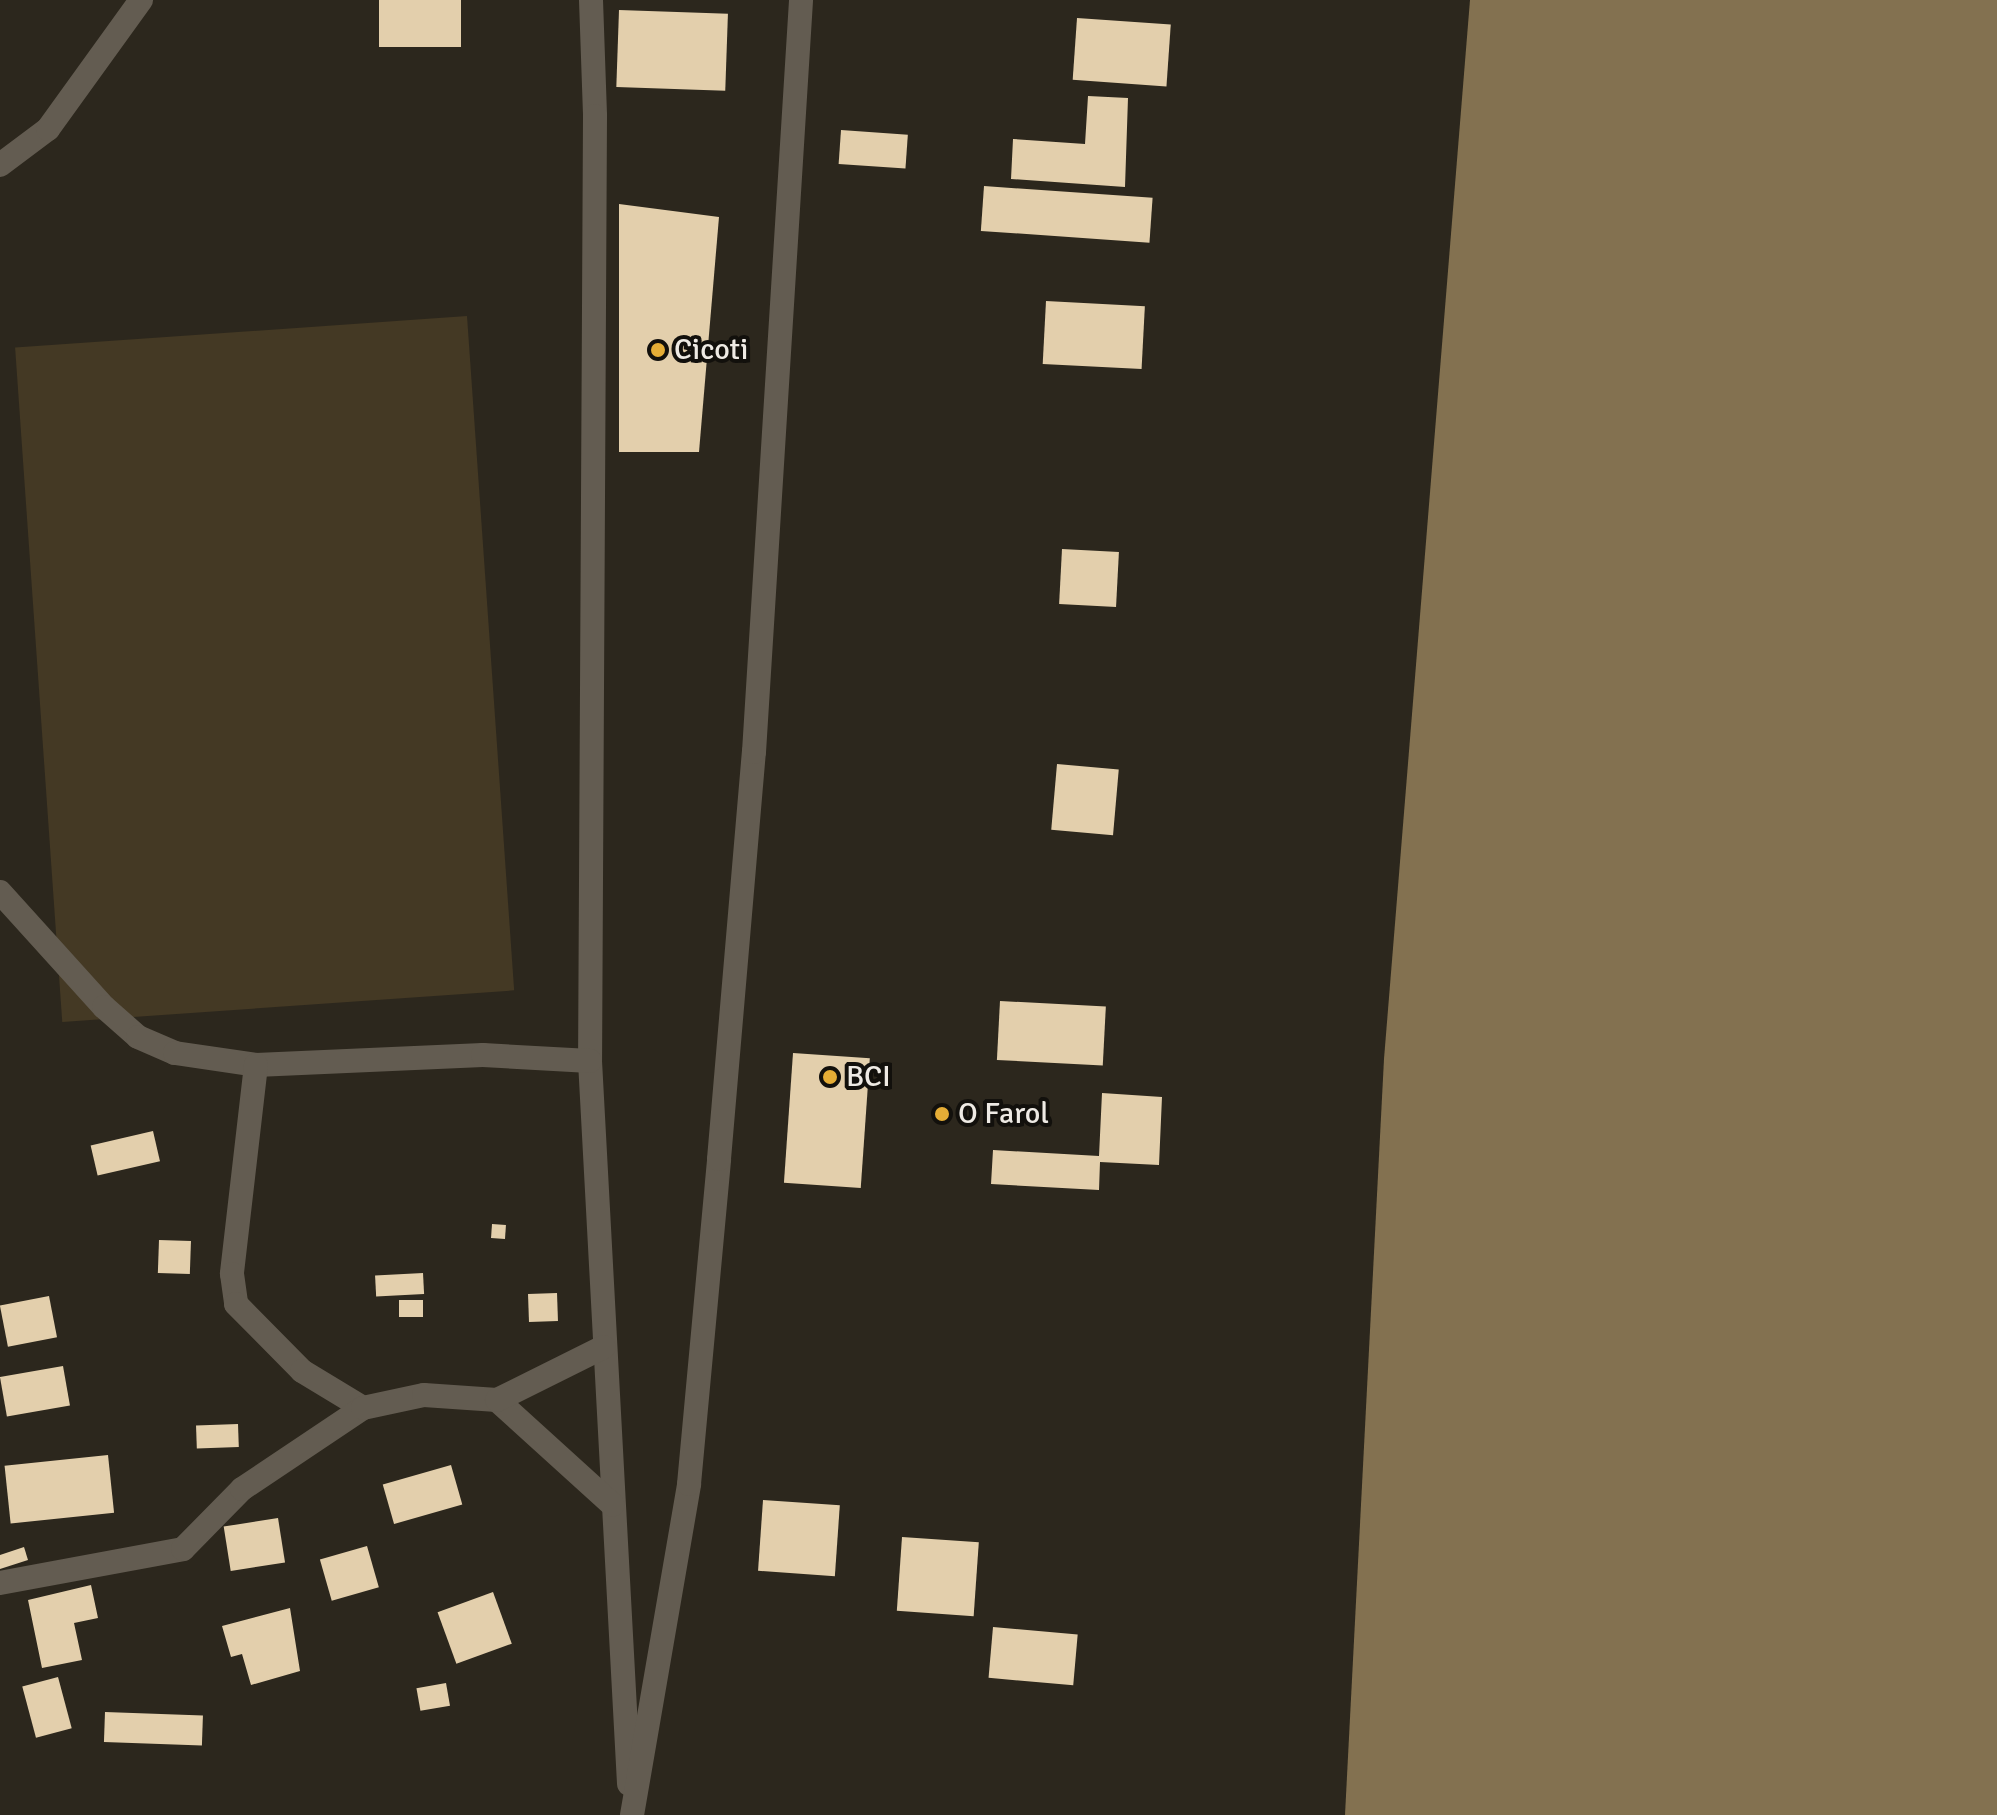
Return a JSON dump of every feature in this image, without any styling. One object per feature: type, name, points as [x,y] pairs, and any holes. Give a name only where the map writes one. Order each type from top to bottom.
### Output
[{"type":"street","points":[[0,165],[48,129],[141,0]]},
{"type":"street","points":[[591,0],[595,148],[590,1061],[631,1815]]},
{"type":"street","points":[[631,1815],[689,1484],[754,752],[801,0]]},
{"type":"street","points":[[0,892],[104,1007],[138,1037],[175,1053],[256,1065],[483,1055],[590,1061]]},
{"type":"street","points":[[256,1065],[232,1274],[236,1304],[302,1371],[363,1408]]},
{"type":"street","points":[[0,1583],[183,1549],[242,1489],[363,1408],[424,1395],[497,1400],[604,1347]]},
{"type":"street","points":[[497,1400],[613,1505]]},
{"type":"shaded area","points":[[1470,0],[1997,0],[1997,1815],[1345,1815],[1384,1059]]},
{"type":"shaded area","points":[[467,316],[514,990],[62,1022],[15,348]]},
{"type":"building","points":[[379,0],[461,0],[461,47],[379,47]]},
{"type":"building","points":[[619,10],[728,14],[725,91],[616,87]]},
{"type":"building","points":[[1077,18],[1171,25],[1166,86],[1073,80]]},
{"type":"building","points":[[1088,96],[1128,98],[1125,187],[1011,179],[1013,139],[1085,144]]},
{"type":"building","points":[[841,130],[908,135],[905,169],[839,164]]},
{"type":"building","points":[[984,186],[1153,198],[1149,243],[981,231]]},
{"type":"building","points":[[619,204],[719,217],[699,452],[619,452]]},
{"type":"building","points":[[1046,301],[1145,306],[1142,369],[1043,364]]},
{"type":"building","points":[[1062,549],[1119,552],[1116,607],[1059,604]]},
{"type":"building","points":[[1057,764],[1119,769],[1113,835],[1051,830]]},
{"type":"building","points":[[1000,1001],[1106,1007],[1103,1065],[997,1060]]},
{"type":"building","points":[[793,1053],[870,1058],[861,1188],[784,1183]]},
{"type":"building","points":[[1102,1093],[1162,1097],[1159,1165],[1100,1162],[1099,1190],[991,1184],[993,1150],[1099,1156]]},
{"type":"building","points":[[153,1131],[160,1161],[98,1176],[91,1145]]},
{"type":"building","points":[[492,1224],[506,1225],[505,1239],[491,1238]]},
{"type":"building","points":[[159,1240],[191,1241],[190,1274],[158,1273]]},
{"type":"building","points":[[423,1273],[424,1294],[376,1296],[375,1276]]},
{"type":"building","points":[[557,1293],[558,1321],[529,1322],[528,1294]]},
{"type":"building","points":[[49,1296],[57,1337],[8,1347],[0,1306]]},
{"type":"building","points":[[399,1300],[423,1300],[423,1317],[399,1317]]},
{"type":"building","points":[[63,1366],[70,1405],[7,1417],[0,1377]]},
{"type":"building","points":[[238,1424],[239,1447],[197,1448],[196,1425]]},
{"type":"building","points":[[108,1455],[114,1513],[11,1524],[5,1466]]},
{"type":"building","points":[[451,1465],[462,1504],[394,1524],[383,1485]]},
{"type":"building","points":[[763,1500],[840,1505],[835,1576],[758,1571]]},
{"type":"building","points":[[278,1518],[285,1562],[231,1571],[224,1527]]},
{"type":"building","points":[[902,1537],[979,1542],[974,1616],[897,1611]]},
{"type":"building","points":[[367,1546],[379,1587],[332,1601],[320,1560]]},
{"type":"building","points":[[24,1547],[28,1560],[0,1569],[0,1555]]},
{"type":"building","points":[[91,1585],[98,1618],[74,1623],[82,1660],[42,1668],[28,1600]]},
{"type":"building","points":[[493,1592],[512,1644],[456,1664],[438,1612]]},
{"type":"building","points":[[290,1608],[300,1671],[251,1685],[242,1654],[231,1657],[222,1626]]},
{"type":"building","points":[[993,1627],[1078,1634],[1073,1685],[989,1678]]},
{"type":"building","points":[[58,1677],[72,1728],[36,1738],[22,1687]]},
{"type":"building","points":[[446,1683],[450,1706],[420,1711],[416,1688]]},
{"type":"building","points":[[105,1712],[203,1715],[202,1745],[104,1742]]},
{"type":"place","name":"Cicoti","points":[[658,350]]},
{"type":"place","name":"BCI","points":[[830,1077]]},
{"type":"place","name":"O Farol","points":[[942,1114]]}]
